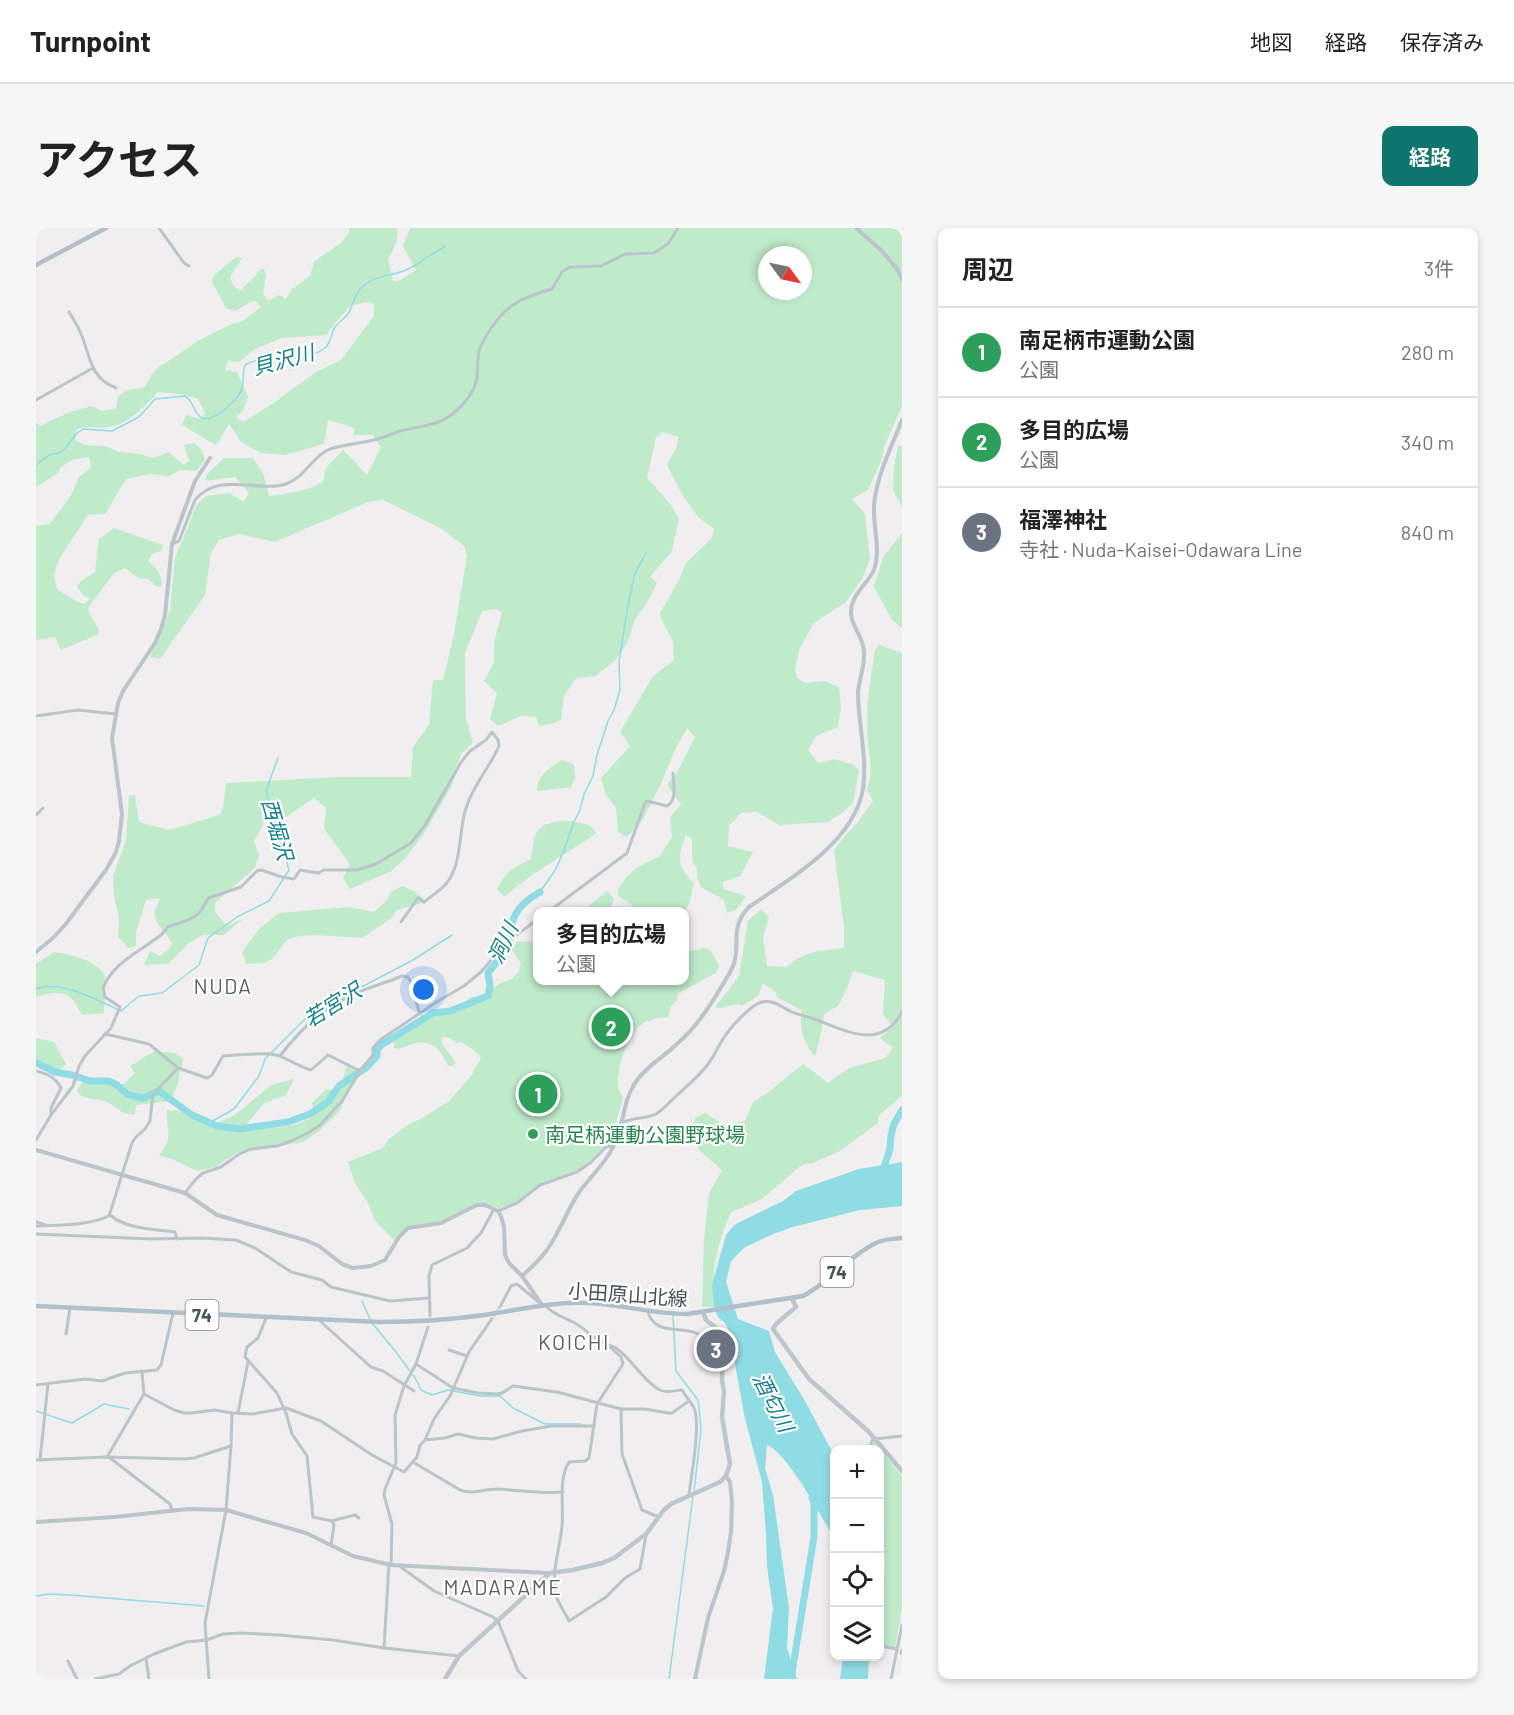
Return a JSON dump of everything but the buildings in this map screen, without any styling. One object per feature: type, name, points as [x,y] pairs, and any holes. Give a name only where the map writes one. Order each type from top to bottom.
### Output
[{"type":"main road","points":[[36,265],[106,228]]},
{"type":"main road","name":"小田原山北線","points":[[319,1320],[414,1322],[482,1315],[543,1305],[587,1303],[673,1314],[711,1311],[803,1296],[816,1289],[865,1250],[888,1239],[902,1238]]},
{"type":"main road","points":[[792,1298],[796,1307],[773,1329],[809,1379],[874,1438],[902,1471]]},
{"type":"main road","name":"74","points":[[36,1306],[319,1320]]},
{"type":"main road","points":[[445,1679],[459,1656],[552,1573],[602,1563],[614,1558],[646,1534],[671,1504],[720,1482],[726,1476],[730,1464],[722,1418],[723,1340],[719,1330],[706,1320],[703,1312]]},
{"type":"street","points":[[159,228],[184,263],[189,266]]},
{"type":"street","points":[[172,544],[179,540],[195,500],[209,490],[234,483],[286,484],[331,448],[379,439],[432,424],[448,417],[463,403],[476,383],[478,357],[482,344],[506,309],[515,303],[552,289],[562,272],[570,267],[601,266],[625,254],[654,253],[668,244],[678,228]]},
{"type":"street","points":[[856,228],[882,250],[902,279]]},
{"type":"street","points":[[69,312],[100,380],[116,388]]},
{"type":"street","points":[[36,399],[93,368]]},
{"type":"street","points":[[522,1276],[551,1245],[581,1189],[604,1162],[613,1147],[620,1132],[628,1097],[638,1078],[689,1032],[734,966],[737,952],[737,927],[743,914],[749,907],[822,854],[844,830],[859,805],[864,780],[858,693],[864,653],[852,617],[852,604],[876,562],[873,508],[875,491],[902,420]]},
{"type":"street","points":[[36,952],[65,925],[106,870],[116,852],[122,814],[112,738],[116,714],[123,691],[155,643],[161,629],[165,615],[172,544],[195,481],[210,458]]},
{"type":"street","points":[[36,716],[78,710],[116,714]]},
{"type":"street","points":[[36,1140],[73,1086],[79,1066],[85,1056],[111,1028],[120,1007],[105,997],[103,988],[116,970],[135,953],[164,933],[168,927],[195,918],[203,910],[208,898],[241,887],[257,871],[261,870],[294,879],[300,870],[318,873],[324,870],[336,872],[357,870],[376,864],[397,852],[411,843],[425,825],[462,761],[492,732],[499,746],[465,808],[453,872],[445,884],[424,902],[418,898],[401,922]]},
{"type":"street","points":[[555,907],[627,853],[647,801],[667,806],[673,801],[673,773]]},
{"type":"street","points":[[36,815],[43,808]]},
{"type":"street","points":[[185,1193],[203,1173],[221,1167],[238,1155],[250,1149],[277,1146],[291,1141],[320,1125],[342,1101],[360,1071],[373,1055],[373,1048],[380,1040],[438,1001],[465,986],[481,972],[506,942],[533,922]]},
{"type":"street","points":[[280,1056],[309,1022],[321,1014],[357,993],[402,976],[408,977],[412,982],[420,1014]]},
{"type":"street","points":[[621,1123],[628,1119],[656,1114],[663,1108],[710,1062],[724,1037],[733,1027],[751,1009],[762,1002],[772,1002],[793,1013],[858,1035],[884,1031],[896,1022],[902,1012]]},
{"type":"street","points":[[105,1034],[149,1044],[178,1068],[207,1078],[212,1075],[223,1056],[277,1055],[311,1070],[328,1055],[360,1071]]},
{"type":"street","points":[[36,1224],[51,1226],[100,1220],[110,1215],[132,1143],[150,1121],[153,1094],[178,1068]]},
{"type":"street","points":[[36,1071],[56,1079],[60,1088],[51,1108],[51,1115]]},
{"type":"street","points":[[430,1316],[429,1276],[432,1265],[468,1248],[496,1210],[517,1203],[545,1182],[577,1173],[605,1148],[613,1147]]},
{"type":"street","points":[[36,1150],[185,1193],[217,1215],[305,1240],[319,1246],[342,1264],[353,1268],[371,1266],[385,1260],[399,1237],[408,1228],[441,1223],[477,1205],[485,1205],[496,1210],[501,1216],[509,1263],[522,1276],[543,1305]]},
{"type":"street","points":[[110,1215],[118,1222],[175,1232],[177,1239]]},
{"type":"street","points":[[36,1234],[236,1240],[255,1248],[291,1272],[322,1280],[331,1287],[390,1301],[429,1298]]},
{"type":"street","points":[[501,1305],[511,1286],[517,1284],[551,1312],[575,1323],[610,1347],[621,1357],[623,1364],[597,1404],[589,1458],[585,1461],[571,1461],[565,1471],[562,1523],[552,1573],[555,1594],[569,1621],[606,1597],[625,1578],[640,1569],[646,1534]]},
{"type":"street","points":[[66,1334],[70,1308]]},
{"type":"street","points":[[648,1311],[652,1321],[662,1327],[697,1333],[709,1339],[723,1340]]},
{"type":"street","points":[[36,1385],[85,1379],[102,1381],[125,1373],[157,1370],[161,1365],[173,1313]]},
{"type":"street","points":[[266,1318],[258,1338],[245,1350],[245,1357],[273,1388],[284,1407],[292,1434],[308,1459],[313,1517],[331,1521],[355,1515],[359,1518]]},
{"type":"street","points":[[319,1320],[371,1367],[383,1371],[414,1391]]},
{"type":"street","points":[[144,1395],[184,1413],[215,1410],[253,1414],[284,1407],[321,1421],[372,1455],[404,1472],[419,1454],[420,1445],[450,1396],[467,1356],[491,1320]]},
{"type":"street","points":[[384,1648],[392,1524],[384,1495],[397,1460],[395,1415],[428,1327]]},
{"type":"street","points":[[610,1347],[615,1347],[626,1356],[656,1388],[665,1392],[681,1390],[694,1409],[696,1424],[689,1495]]},
{"type":"street","points":[[449,1350],[467,1356]]},
{"type":"street","points":[[238,1414],[248,1362]]},
{"type":"street","points":[[416,1364],[453,1388],[498,1394],[513,1386],[534,1388],[597,1404],[668,1413],[672,1413],[689,1401]]},
{"type":"street","points":[[108,1457],[144,1395],[142,1372]]},
{"type":"street","points":[[48,1384],[46,1415],[38,1460],[108,1457],[183,1460],[231,1446]]},
{"type":"street","points":[[621,1408],[621,1442],[624,1461],[642,1510],[659,1517]]},
{"type":"street","points":[[209,1679],[205,1623],[225,1510],[232,1413]]},
{"type":"street","points":[[425,1440],[458,1434],[476,1438],[493,1438],[552,1426],[594,1426]]},
{"type":"street","points":[[871,1445],[874,1438],[902,1436]]},
{"type":"street","points":[[108,1457],[170,1504],[172,1511]]},
{"type":"street","points":[[413,1461],[467,1493],[499,1489],[563,1492]]},
{"type":"street","points":[[695,1679],[708,1618],[728,1552],[732,1502],[730,1482],[726,1476]]},
{"type":"street","points":[[879,1499],[884,1553]]},
{"type":"street","points":[[36,1522],[194,1509],[225,1510],[290,1528],[353,1556],[390,1565],[552,1573]]},
{"type":"street","points":[[331,1521],[334,1525],[331,1546]]},
{"type":"street","points":[[402,1565],[402,1568],[434,1591],[498,1621],[518,1671],[525,1679]]},
{"type":"street","points":[[891,1679],[900,1651],[902,1625]]},
{"type":"street","points":[[94,1679],[119,1674],[146,1658],[186,1642],[207,1640],[223,1634],[242,1633],[333,1640],[459,1656]]},
{"type":"street","points":[[884,1647],[900,1651]]},
{"type":"street","points":[[146,1658],[149,1679]]},
{"type":"street","points":[[68,1661],[77,1679]]},
{"type":"green space","points":[[349,228],[397,228],[397,240],[388,259],[393,281],[399,281],[416,270],[403,246],[410,228],[902,228],[902,406],[868,490],[852,499],[865,514],[870,559],[863,577],[846,602],[814,623],[799,650],[795,670],[797,678],[805,683],[824,681],[839,687],[841,708],[838,727],[816,736],[808,750],[818,763],[834,759],[853,765],[859,770],[853,803],[828,822],[779,825],[757,812],[741,813],[729,826],[728,846],[753,852],[740,876],[723,882],[723,889],[746,896],[736,910],[727,913],[724,900],[701,887],[692,859],[692,839],[686,835],[680,861],[684,871],[694,883],[687,907],[632,907],[631,904],[618,896],[618,889],[627,876],[638,867],[660,856],[672,837],[670,817],[681,804],[667,785],[678,771],[695,737],[687,728],[639,826],[626,837],[618,832],[616,808],[606,795],[601,778],[630,746],[620,732],[653,676],[674,660],[673,641],[660,613],[686,563],[712,538],[714,529],[698,517],[683,496],[667,465],[679,437],[663,432],[656,437],[647,478],[671,505],[679,519],[672,551],[650,577],[657,583],[647,603],[635,619],[629,640],[615,661],[595,676],[577,678],[573,682],[564,696],[561,720],[539,726],[536,717],[521,716],[498,726],[490,719],[497,693],[484,681],[494,662],[494,642],[502,613],[497,609],[482,611],[465,653],[466,718],[473,743],[461,754],[451,787],[425,832],[404,860],[391,871],[350,889],[343,878],[350,864],[324,829],[326,808],[314,798],[283,819],[265,818],[254,841],[259,855],[255,868],[215,903],[215,912],[227,926],[243,919],[224,935],[202,935],[189,943],[168,964],[144,965],[150,951],[160,956],[170,948],[172,943],[155,917],[160,898],[146,900],[136,932],[136,946],[128,948],[118,937],[119,917],[114,896],[113,876],[126,840],[129,796],[135,795],[139,822],[169,830],[219,815],[223,809],[226,783],[339,777],[411,777],[413,747],[429,725],[433,680],[443,680],[454,634],[467,556],[464,546],[442,529],[383,500],[368,502],[275,542],[239,534],[219,540],[211,553],[205,595],[160,659],[150,657],[170,610],[175,558],[197,504],[206,496],[230,493],[244,502],[249,493],[235,477],[206,481],[206,475],[224,458],[253,458],[263,473],[269,496],[297,492],[323,482],[326,468],[343,450],[367,475],[381,447],[373,435],[353,435],[355,428],[328,420],[324,444],[285,455],[261,453],[241,442],[229,424],[216,445],[182,425],[186,415],[199,419],[205,414],[198,399],[181,394],[158,392],[136,414],[122,423],[108,427],[88,427],[76,430],[75,440],[85,445],[105,446],[119,452],[153,458],[168,452],[184,465],[189,461],[184,445],[194,443],[202,450],[205,459],[197,471],[180,470],[169,476],[149,474],[126,479],[105,514],[88,515],[59,559],[54,575],[57,589],[85,604],[90,598],[84,596],[77,587],[81,581],[95,572],[99,539],[114,528],[163,545],[161,551],[153,553],[148,561],[160,575],[161,586],[157,587],[148,579],[138,578],[125,568],[114,573],[88,608],[99,634],[61,650],[55,637],[36,640],[36,526],[49,524],[70,497],[78,478],[91,468],[89,457],[72,460],[61,467],[58,473],[36,487],[36,422],[40,426],[67,413],[92,406],[102,411],[116,408],[118,397],[127,390],[144,388],[152,374],[161,365],[198,341],[231,324],[241,322],[261,307],[254,300],[235,311],[226,308],[212,282],[213,276],[236,257],[242,258],[230,277],[233,285],[240,291],[260,269],[264,269],[266,276],[263,293],[268,301],[279,295],[286,299],[292,289],[310,276],[314,262],[341,243],[349,233]],"holes":[[[365,302],[374,304],[374,316],[341,360],[316,372],[243,422],[236,417],[243,410],[248,397],[237,372],[225,370],[228,361],[239,362],[255,349],[282,338],[327,335],[350,306]]]},
{"type":"green space","points":[[898,446],[902,446],[902,507],[893,490]]},
{"type":"green space","points":[[902,533],[902,628],[892,620],[874,587],[883,557]]},
{"type":"green space","points":[[879,645],[902,653],[902,1096],[878,1116],[878,1123],[840,1151],[813,1163],[803,1164],[762,1199],[731,1212],[716,1258],[713,1281],[714,1307],[702,1307],[704,1240],[709,1193],[722,1170],[699,1150],[692,1128],[695,1118],[705,1113],[724,1125],[745,1121],[753,1102],[803,1064],[828,1083],[849,1068],[885,1058],[893,1048],[880,1038],[893,1027],[883,1014],[885,980],[853,971],[838,1006],[824,1014],[815,1057],[803,1035],[801,1010],[777,997],[775,991],[763,984],[758,996],[742,1006],[739,1004],[715,1007],[739,976],[748,921],[761,909],[769,917],[763,938],[767,966],[787,967],[807,954],[844,948],[844,927],[834,850],[873,801],[867,789],[871,767],[867,737],[867,709],[875,650]]},
{"type":"green space","points":[[562,760],[574,765],[575,778],[571,787],[537,791],[541,777]]},
{"type":"green space","points":[[571,821],[589,825],[597,833],[529,877],[504,897],[497,889],[511,870],[531,859],[536,833],[544,826],[554,822]]},
{"type":"green space","points":[[402,886],[414,891],[426,901],[396,910],[393,917],[362,938],[299,936],[287,940],[272,959],[264,963],[246,964],[242,952],[259,929],[279,913],[349,907],[374,912],[387,900],[391,892]]},
{"type":"green space","points":[[607,891],[614,899],[612,907],[588,907]]},
{"type":"green space","points":[[517,942],[533,942],[533,985],[689,985],[689,951],[705,948],[711,951],[719,966],[716,973],[677,994],[678,998],[671,1006],[668,1017],[648,1022],[647,1020],[632,1034],[619,1071],[618,1086],[623,1098],[612,1144],[606,1145],[571,1175],[544,1181],[513,1204],[499,1208],[483,1203],[437,1222],[408,1226],[395,1241],[375,1221],[368,1203],[355,1183],[348,1162],[383,1148],[389,1139],[406,1126],[449,1101],[471,1076],[481,1058],[474,1050],[461,1042],[456,1043],[444,1037],[441,1039],[442,1042],[455,1062],[453,1066],[448,1066],[438,1049],[429,1043],[394,1048],[394,1040],[434,1015],[452,1014],[471,997],[484,995],[499,984],[512,979],[519,971],[521,963],[511,949]]},
{"type":"green space","points":[[54,952],[90,962],[101,970],[105,982],[104,1013],[83,1015],[71,998],[62,994],[51,993],[36,997],[36,964]]},
{"type":"green space","points":[[36,1038],[54,1042],[66,1064],[60,1070],[36,1066]]},
{"type":"green space","points":[[155,1051],[176,1053],[183,1059],[171,1101],[136,1105],[135,1114],[130,1114],[104,1101],[86,1097],[77,1091],[82,1082],[124,1084],[135,1073],[130,1066]]},
{"type":"green space","points":[[346,1066],[357,1072],[339,1112],[303,1142],[235,1154],[215,1167],[197,1171],[159,1155],[168,1138],[167,1110],[197,1113],[215,1124],[235,1115],[271,1085],[294,1079],[286,1095],[264,1103],[246,1125],[271,1128],[301,1123],[315,1115],[312,1103],[326,1089],[333,1090],[343,1080]]},
{"type":"green space","points":[[884,1454],[902,1476],[902,1608],[895,1648],[884,1646]]},
{"type":"water","points":[[902,1162],[902,1206],[860,1210],[773,1234],[745,1247],[731,1261],[726,1282],[738,1319],[769,1331],[775,1352],[830,1448],[830,1531],[794,1472],[775,1450],[767,1445],[765,1468],[773,1495],[789,1608],[787,1648],[797,1679],[764,1679],[773,1608],[767,1567],[762,1482],[745,1419],[729,1331],[718,1317],[714,1307],[712,1285],[726,1235],[734,1225],[783,1201],[796,1191],[859,1169]]},
{"type":"water","points":[[842,1661],[869,1661],[868,1679],[840,1679]]},
{"type":"waterway","name":"貝沢川","points":[[36,465],[49,455],[64,450],[83,429],[112,431],[139,417],[155,399],[185,396],[202,418],[217,415],[240,393],[245,365],[264,359],[295,358],[315,354],[329,343],[335,327],[348,314],[358,292],[365,284],[406,270],[445,246]]},
{"type":"waterway","name":"洞川","points":[[540,892],[556,869],[564,850],[584,794],[593,776],[597,755],[614,710],[620,690],[619,662],[628,605],[635,573],[646,553]]},
{"type":"waterway","name":"西堀沢","points":[[36,989],[46,987],[68,989],[121,1011],[139,996],[162,993],[199,965],[208,938],[237,917],[269,901],[289,870],[266,791],[278,758]]},
{"type":"waterway","name":"洞川","points":[[36,1063],[55,1072],[90,1081],[109,1081],[133,1096],[143,1098],[159,1091],[192,1115],[217,1126],[239,1129],[288,1122],[310,1114],[328,1102],[339,1086],[367,1067],[377,1056],[377,1050],[381,1045],[433,1013],[450,1011],[488,996],[490,986],[488,973],[507,945],[515,915],[525,902],[540,892]]},
{"type":"waterway","name":"若宮沢","points":[[209,1123],[234,1109],[259,1076],[265,1059],[310,1014],[413,960],[452,935]]},
{"type":"waterway","points":[[882,1173],[890,1149],[894,1124],[902,1110]]},
{"type":"waterway","points":[[362,1301],[370,1319]]},
{"type":"waterway","points":[[673,1315],[676,1371],[698,1400],[699,1407],[701,1429],[694,1492]]},
{"type":"waterway","points":[[372,1323],[410,1371]]},
{"type":"waterway","points":[[413,1375],[421,1390],[432,1395],[448,1390],[480,1396],[500,1396],[513,1408],[545,1424],[581,1424]]},
{"type":"waterway","points":[[36,1411],[72,1423],[104,1404],[129,1409]]},
{"type":"waterway","points":[[669,1679],[693,1496]]},
{"type":"waterway","name":"酒匂川","points":[[791,1679],[814,1537],[812,1498]]},
{"type":"waterway","points":[[36,1596],[70,1595],[204,1606]]},
{"type":"tunnel","points":[[491,1320],[501,1305]]},
{"type":"place","name":"多目的広場","points":[[611,1027]]},
{"type":"place","name":"南足柄市運動公園","points":[[538,1094]]},
{"type":"place","name":"南足柄運動公園野球場","points":[[533,1134]]},
{"type":"place","name":"福澤神社","points":[[716,1349]]},
{"type":"district","name":"NUDA","points":[[223,985]]},
{"type":"district","name":"KOICHI","points":[[574,1341]]},
{"type":"district","name":"MADARAME","points":[[503,1586]]}]
